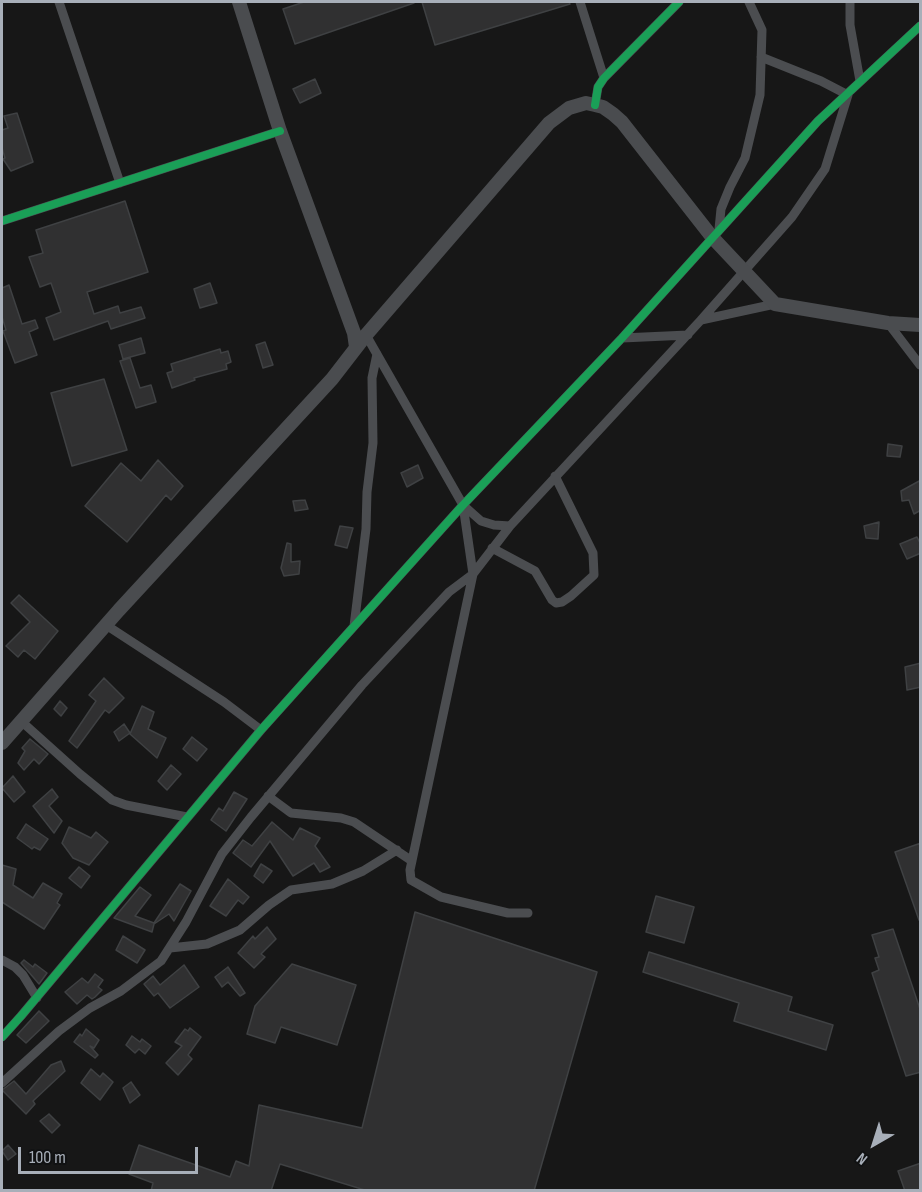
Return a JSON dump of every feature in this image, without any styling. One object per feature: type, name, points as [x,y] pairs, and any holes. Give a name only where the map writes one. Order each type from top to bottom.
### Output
[{"type":"main road","points":[[239,2],[280,131],[354,333],[356,347]]},
{"type":"main road","points":[[2,743],[106,625],[332,379],[366,335],[549,123],[569,108],[586,103],[603,106],[622,122],[715,233],[742,271],[775,304],[888,323],[921,325]]},
{"type":"street","points":[[59,2],[120,183]]},
{"type":"street","points":[[580,2],[604,78]]},
{"type":"street","points":[[595,105],[598,87],[604,78],[679,2]]},
{"type":"street","points":[[715,233],[721,209],[744,158],[760,95],[762,30],[748,2]]},
{"type":"street","points":[[850,2],[850,25],[860,81]]},
{"type":"street","points":[[2,1037],[261,730],[463,505],[622,338],[818,121],[921,26]]},
{"type":"street","points":[[761,57],[821,81],[848,95]]},
{"type":"street","points":[[2,1083],[59,1031],[90,1008],[121,991],[161,961],[186,921],[222,854],[362,685],[449,592],[473,574],[510,526],[688,335],[742,271],[792,217],[825,169],[848,95]]},
{"type":"street","points":[[2,221],[280,131]]},
{"type":"street","points":[[701,320],[775,304]]},
{"type":"street","points":[[888,323],[921,365]]},
{"type":"street","points":[[366,335],[463,505],[481,521],[510,526]]},
{"type":"street","points":[[622,338],[688,335]]},
{"type":"street","points":[[354,626],[366,529],[367,492],[373,443],[372,378],[377,354]]},
{"type":"street","points":[[492,548],[535,571],[556,603],[571,596],[594,575],[593,553],[555,476]]},
{"type":"street","points":[[463,505],[473,574],[410,870],[411,880],[441,897],[498,911],[528,913]]},
{"type":"street","points":[[106,625],[224,702],[261,730]]},
{"type":"street","points":[[21,721],[112,800],[187,817]]},
{"type":"street","points":[[268,796],[291,813],[341,818],[354,822],[412,861]]},
{"type":"street","points":[[170,948],[207,944],[240,930],[291,890],[332,884],[343,880],[363,872],[397,850]]},
{"type":"street","points":[[2,960],[15,967],[23,975],[37,998]]},
{"type":"building","points":[[304,2],[414,3],[295,44],[283,9]]},
{"type":"building","points":[[422,2],[569,2],[570,4],[435,45]]},
{"type":"building","points":[[315,79],[321,93],[300,103],[293,89]]},
{"type":"building","points":[[17,113],[33,162],[11,171],[3,159],[5,158],[2,148],[2,130],[8,128],[4,116]]},
{"type":"building","points":[[125,201],[148,272],[87,292],[94,314],[118,306],[120,313],[141,307],[145,318],[111,329],[108,321],[54,340],[46,318],[61,312],[51,283],[40,287],[29,257],[43,253],[36,230]]},
{"type":"building","points":[[210,283],[217,303],[200,308],[194,289]]},
{"type":"building","points":[[9,285],[22,324],[35,320],[38,328],[29,332],[37,355],[15,363],[3,331],[6,330],[2,317],[2,288]]},
{"type":"building","points":[[141,338],[145,353],[123,359],[119,345]]},
{"type":"building","points":[[265,342],[273,365],[263,368],[256,345]]},
{"type":"building","points":[[220,349],[221,353],[228,351],[231,362],[226,364],[227,369],[194,378],[195,380],[172,388],[167,373],[173,371],[171,364]]},
{"type":"building","points":[[130,358],[140,388],[151,385],[156,402],[136,408],[120,361]]},
{"type":"building","points":[[104,379],[127,450],[72,466],[51,393]]},
{"type":"building","points":[[888,444],[902,446],[900,457],[887,456]]},
{"type":"building","points":[[158,460],[183,486],[171,500],[166,495],[127,542],[85,506],[121,463],[141,481]]},
{"type":"building","points":[[418,465],[423,478],[407,487],[401,473]]},
{"type":"building","points":[[921,480],[921,510],[914,514],[909,500],[902,501],[901,491]]},
{"type":"building","points":[[305,500],[308,509],[295,511],[293,501]]},
{"type":"building","points":[[879,522],[878,539],[866,538],[864,526]]},
{"type":"building","points":[[340,526],[353,528],[347,548],[335,545]]},
{"type":"building","points":[[917,537],[921,545],[921,553],[907,559],[900,544]]},
{"type":"building","points":[[287,543],[291,544],[291,562],[300,561],[299,574],[284,576],[281,568]]},
{"type":"building","points":[[19,595],[58,631],[35,659],[24,650],[18,657],[6,646],[30,622],[11,603]]},
{"type":"building","points":[[921,663],[921,687],[907,690],[905,667]]},
{"type":"building","points":[[104,678],[124,698],[109,713],[105,710],[77,748],[69,741],[96,701],[89,695]]},
{"type":"building","points":[[60,701],[67,708],[61,716],[54,709]]},
{"type":"building","points":[[142,706],[154,712],[148,729],[166,738],[157,758],[130,734]]},
{"type":"building","points":[[124,724],[130,733],[119,741],[114,732]]},
{"type":"building","points":[[192,737],[207,749],[197,761],[183,749]]},
{"type":"building","points":[[30,739],[48,754],[39,764],[34,759],[24,770],[18,763],[25,751],[22,748]]},
{"type":"building","points":[[171,765],[181,774],[167,790],[158,781]]},
{"type":"building","points":[[13,776],[25,792],[14,802],[2,788]]},
{"type":"building","points":[[52,789],[58,797],[49,806],[62,821],[54,833],[33,806]]},
{"type":"building","points":[[234,792],[247,799],[226,831],[211,820],[219,808],[223,811]]},
{"type":"building","points":[[272,822],[293,840],[300,828],[320,838],[315,846],[330,867],[320,872],[314,863],[293,876],[270,841],[251,867],[233,853],[243,840],[252,846]]},
{"type":"building","points":[[26,824],[48,839],[40,850],[34,847],[32,849],[17,838]]},
{"type":"building","points":[[69,827],[91,838],[96,832],[108,842],[89,865],[73,858],[62,843]]},
{"type":"building","points":[[921,843],[921,920],[919,920],[895,852]]},
{"type":"building","points":[[261,864],[272,871],[263,883],[254,876]]},
{"type":"building","points":[[2,865],[16,869],[13,885],[33,898],[43,883],[62,894],[57,903],[60,905],[44,929],[2,902]]},
{"type":"building","points":[[79,867],[90,876],[81,888],[69,878]]},
{"type":"building","points":[[228,879],[249,897],[243,904],[238,900],[226,916],[210,906]]},
{"type":"building","points":[[180,884],[191,891],[174,921],[169,914],[154,924],[152,932],[114,918],[140,887],[151,895],[135,916],[154,923]]},
{"type":"building","points":[[656,896],[694,907],[684,943],[646,932]]},
{"type":"building","points":[[415,912],[597,972],[534,1191],[368,1191],[280,1164],[271,1191],[151,1191],[153,1183],[129,1174],[139,1145],[230,1177],[236,1161],[249,1166],[259,1105],[362,1128]]},
{"type":"building","points":[[267,927],[276,939],[261,954],[265,957],[254,968],[238,953],[253,936],[255,939]]},
{"type":"building","points":[[893,929],[921,1012],[921,1072],[906,1076],[872,973],[879,970],[875,958],[879,957],[872,935]]},
{"type":"building","points":[[123,936],[145,950],[137,963],[116,950]]},
{"type":"building","points":[[649,952],[792,997],[788,1011],[833,1025],[826,1050],[734,1021],[739,1003],[643,972]]},
{"type":"building","points":[[24,960],[33,967],[35,964],[47,973],[39,984],[21,963]]},
{"type":"building","points":[[292,964],[356,985],[337,1045],[281,1027],[275,1043],[247,1034],[255,1006]]},
{"type":"building","points":[[184,965],[199,987],[170,1008],[158,993],[154,996],[144,984],[153,976],[160,985]]},
{"type":"building","points":[[228,967],[245,993],[240,996],[228,982],[222,987],[215,977]]},
{"type":"building","points":[[95,974],[103,980],[98,987],[102,990],[92,999],[87,995],[77,1004],[65,992],[82,978],[88,983]]},
{"type":"building","points":[[39,1011],[49,1021],[26,1043],[17,1035]]},
{"type":"building","points":[[190,1028],[201,1037],[188,1055],[192,1059],[178,1075],[166,1063],[182,1046],[175,1042],[185,1029],[188,1031]]},
{"type":"building","points":[[86,1029],[99,1040],[94,1048],[90,1046],[98,1055],[95,1058],[74,1042],[80,1034],[82,1036]]},
{"type":"building","points":[[132,1036],[140,1042],[142,1039],[151,1046],[145,1054],[139,1049],[135,1053],[126,1045]]},
{"type":"building","points":[[61,1061],[65,1071],[33,1101],[35,1104],[26,1114],[2,1090],[14,1081],[26,1094],[51,1065]]},
{"type":"building","points":[[91,1069],[100,1077],[103,1073],[113,1082],[100,1100],[81,1083]]},
{"type":"building","points":[[131,1082],[140,1095],[130,1103],[123,1088]]},
{"type":"building","points":[[49,1114],[60,1125],[52,1133],[40,1121]]},
{"type":"building","points":[[8,1145],[16,1154],[8,1160],[2,1151]]},
{"type":"building","points":[[921,1163],[921,1191],[905,1191],[898,1171]]},
{"type":"cycle path","points":[[595,105],[598,87],[604,78],[679,2]]},
{"type":"cycle path","points":[[2,1037],[261,730],[463,505],[622,338],[818,121],[920,26]]},
{"type":"cycle path","points":[[2,221],[280,131]]}]
